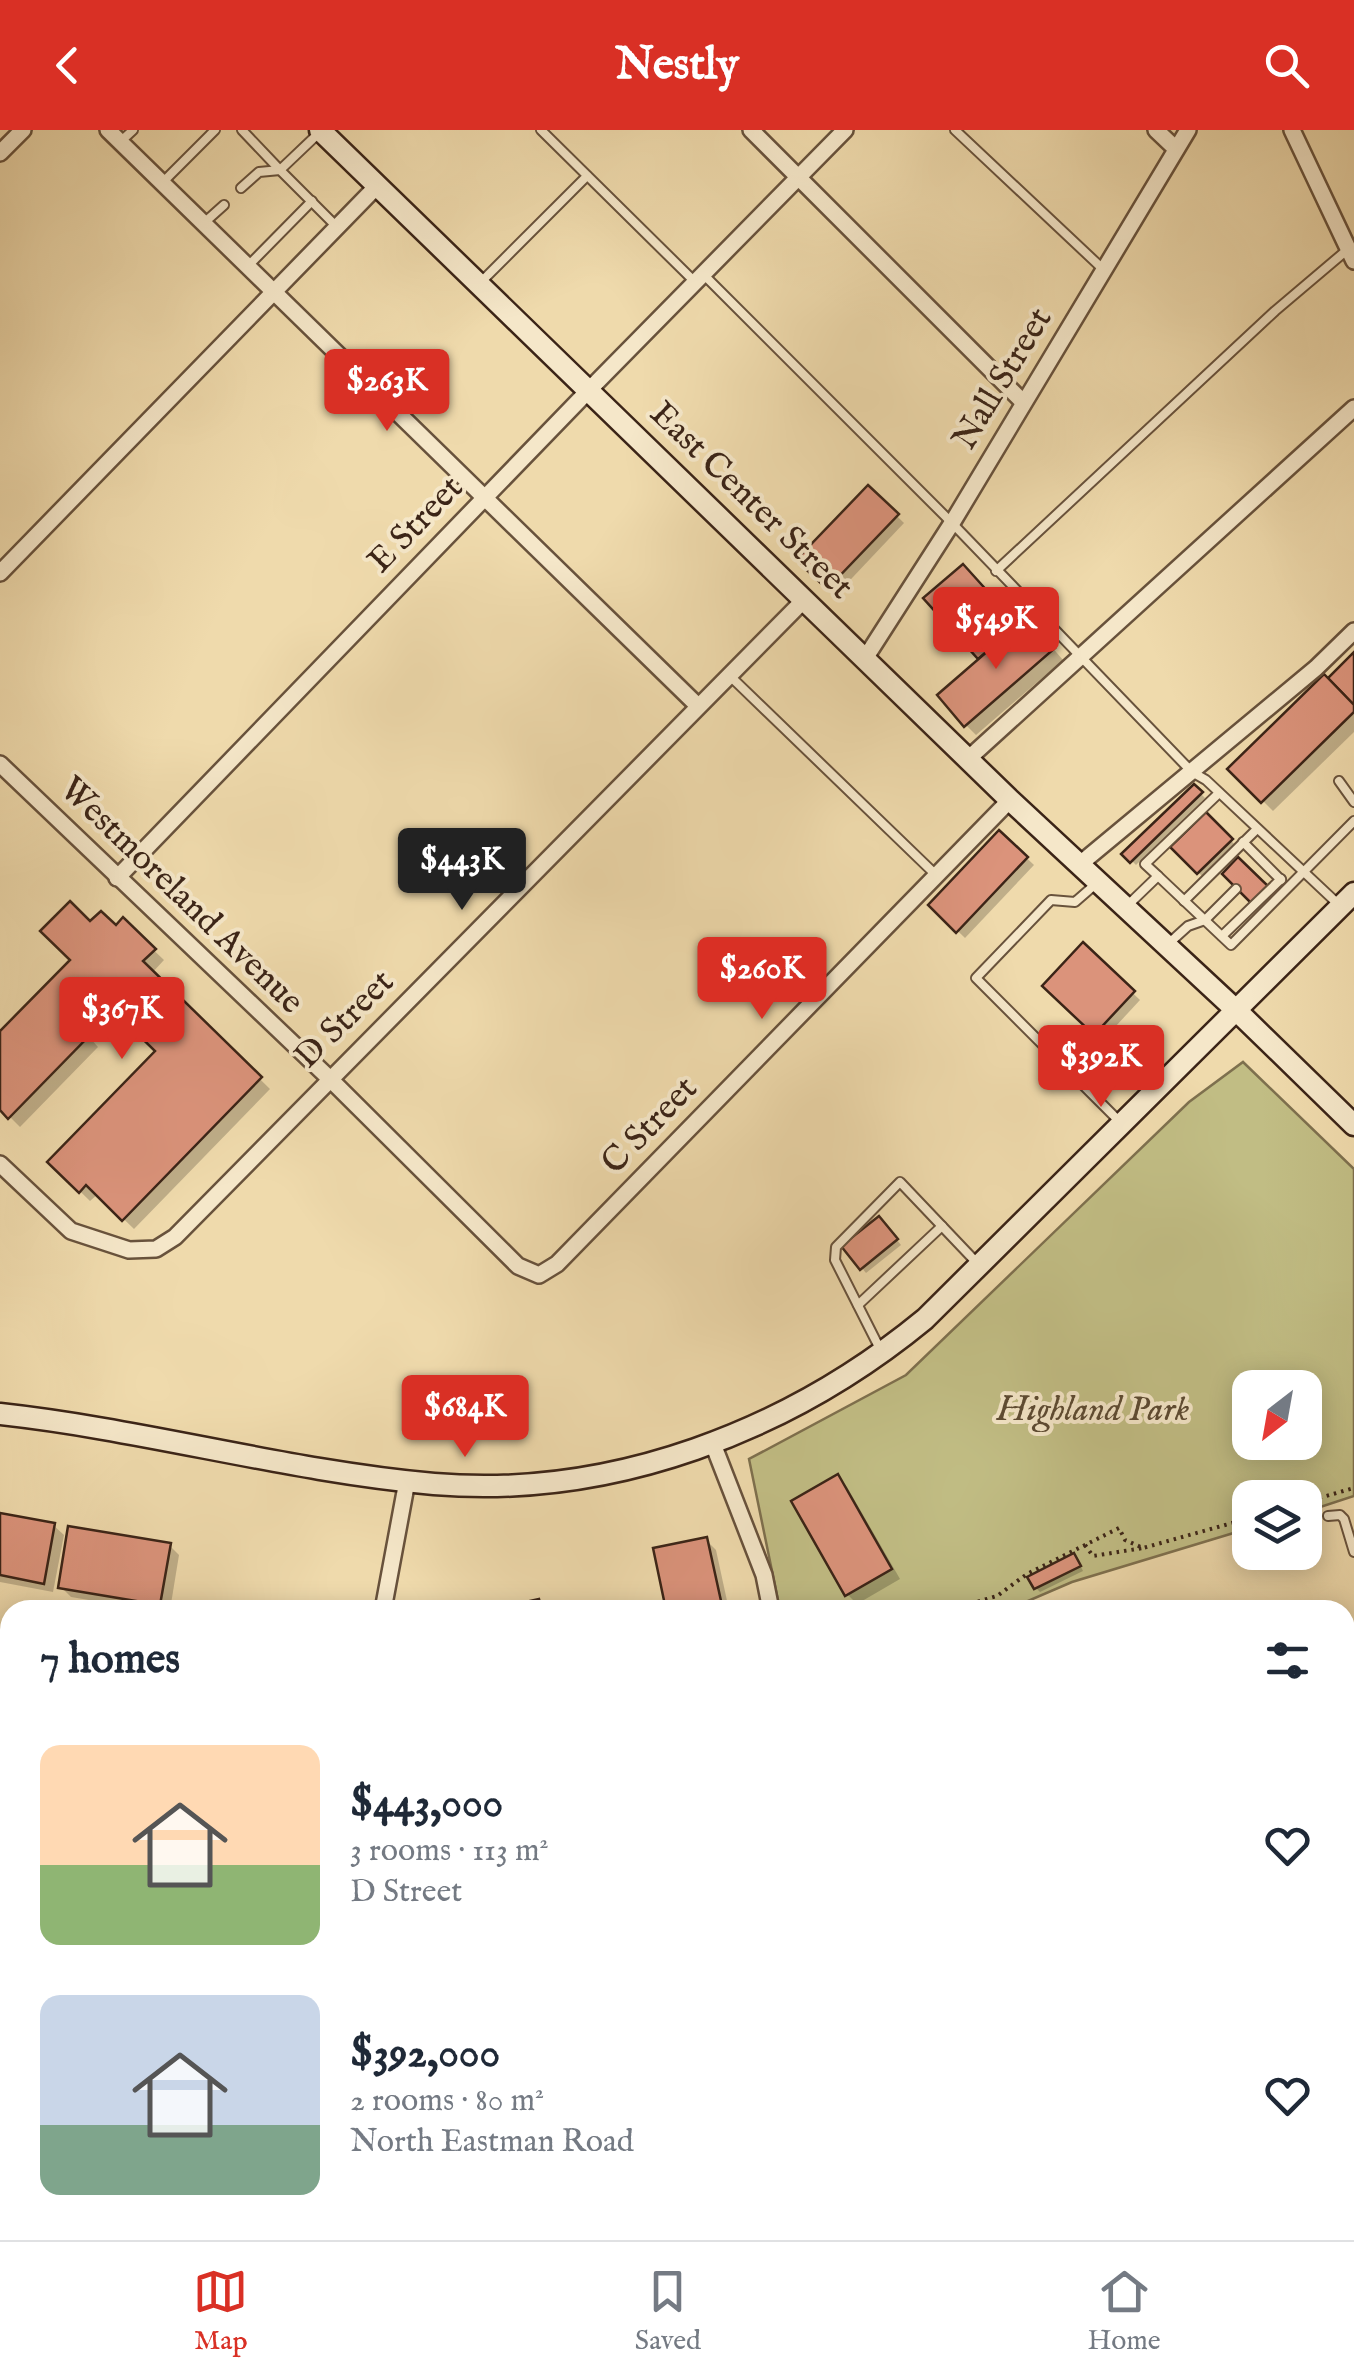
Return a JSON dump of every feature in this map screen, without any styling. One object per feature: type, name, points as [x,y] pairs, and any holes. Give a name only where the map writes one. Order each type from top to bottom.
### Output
[{"type":"main road","name":"East Center Street","points":[[320,130],[1010,800],[1354,1125]]},
{"type":"main road","points":[[0,1414],[407,1481],[470,1486],[566,1480],[644,1464],[713,1444],[789,1410],[882,1354],[980,1266],[1347,900]]},
{"type":"street","points":[[0,153],[23,130]]},
{"type":"street","points":[[108,130],[698,706]]},
{"type":"street","points":[[752,130],[1022,402]]},
{"type":"street","name":"E Street","points":[[117,878],[845,130]]},
{"type":"street","points":[[1156,130],[1176,149]]},
{"type":"street","name":"Nall Street","points":[[866,657],[952,523],[1188,130]]},
{"type":"street","points":[[1292,130],[1351,254]]},
{"type":"street","points":[[0,573],[378,184]]},
{"type":"street","points":[[968,758],[1354,408]]},
{"type":"street","name":"D Street","points":[[0,1164],[71,1230],[129,1250],[156,1250],[175,1237],[805,599]]},
{"type":"street","points":[[1080,864],[1316,668],[1354,630]]},
{"type":"street","name":"Westmoreland Avenue","points":[[0,764],[329,1078],[518,1266],[539,1275]]},
{"type":"street","name":"C Street","points":[[539,1275],[571,1250],[1010,800]]},
{"type":"street","points":[[713,1444],[764,1576],[768,1600]]},
{"type":"street","points":[[385,1600],[407,1481]]},
{"type":"lane","points":[[120,142],[133,130]]},
{"type":"lane","points":[[162,183],[215,130]]},
{"type":"lane","points":[[242,130],[337,226]]},
{"type":"lane","points":[[242,188],[259,172],[280,170],[320,130]]},
{"type":"lane","points":[[540,130],[952,523],[1192,772],[1303,871],[1347,900]]},
{"type":"lane","points":[[955,130],[1105,271]]},
{"type":"lane","points":[[480,284],[587,176]]},
{"type":"lane","points":[[247,267],[312,202]]},
{"type":"lane","points":[[204,224],[224,205]]},
{"type":"lane","points":[[996,570],[1275,311],[1351,254]]},
{"type":"lane","points":[[729,675],[936,875]]},
{"type":"lane","points":[[1339,781],[1354,802]]},
{"type":"lane","points":[[1219,793],[1146,864],[1231,944],[1284,883],[1303,871],[1354,821]]},
{"type":"lane","points":[[1184,900],[1257,828]]},
{"type":"lane","points":[[1243,842],[1284,883]]},
{"type":"lane","points":[[1254,872],[1264,863]]},
{"type":"lane","points":[[1126,907],[1158,876]]},
{"type":"lane","points":[[1099,882],[1076,902],[1052,900],[976,978],[1122,1124]]},
{"type":"lane","points":[[1166,945],[1188,926],[1205,920],[1236,889]]},
{"type":"lane","points":[[882,1354],[835,1260],[836,1247],[900,1182],[980,1266]]},
{"type":"lane","points":[[858,1305],[942,1226]]},
{"type":"lane","points":[[1328,1516],[1340,1515],[1344,1519],[1354,1552]]},
{"type":"path","points":[[1322,1497],[1354,1488]]},
{"type":"path","points":[[1085,1545],[1092,1556],[1143,1548],[1232,1523]]},
{"type":"path","points":[[983,1600],[1119,1528],[1126,1540],[1143,1548]]},
{"type":"green space","name":"Highland Park","points":[[1243,1062],[1354,1169],[1354,1496],[1322,1506],[1322,1480],[1232,1480],[1232,1533],[1072,1582],[1030,1600],[778,1600],[749,1459],[906,1375],[1189,1102]]},
{"type":"building","points":[[868,485],[899,514],[827,589],[796,560]]},
{"type":"building","points":[[963,564],[1018,625],[978,659],[923,598]]},
{"type":"building","points":[[1027,617],[1055,648],[964,727],[937,695]]},
{"type":"building","points":[[1354,652],[1354,705],[1328,678]]},
{"type":"building","points":[[1324,674],[1354,705],[1354,712],[1261,803],[1227,769]]},
{"type":"building","points":[[1194,784],[1203,792],[1130,863],[1121,854]]},
{"type":"building","points":[[1206,812],[1233,839],[1197,874],[1170,847]]},
{"type":"building","points":[[999,830],[1028,857],[956,933],[928,905]]},
{"type":"building","points":[[1238,857],[1268,886],[1251,903],[1222,874]]},
{"type":"building","points":[[70,901],[90,921],[101,911],[116,925],[123,917],[156,949],[143,961],[262,1077],[122,1221],[86,1185],[79,1193],[47,1162],[155,1051],[105,1002],[81,1026],[90,1035],[8,1119],[0,1110],[0,1031],[70,960],[40,931]]},
{"type":"building","points":[[1083,942],[1135,991],[1094,1035],[1042,986]]},
{"type":"building","points":[[879,1216],[898,1239],[860,1270],[841,1246]]},
{"type":"building","points":[[838,1474],[892,1569],[845,1596],[791,1501]]},
{"type":"building","points":[[0,1513],[55,1523],[44,1584],[0,1575]]},
{"type":"building","points":[[68,1526],[171,1543],[161,1600],[130,1600],[58,1588]]},
{"type":"building","points":[[707,1537],[721,1600],[664,1600],[653,1548]]},
{"type":"building","points":[[1074,1553],[1081,1566],[1034,1589],[1027,1577]]}]
